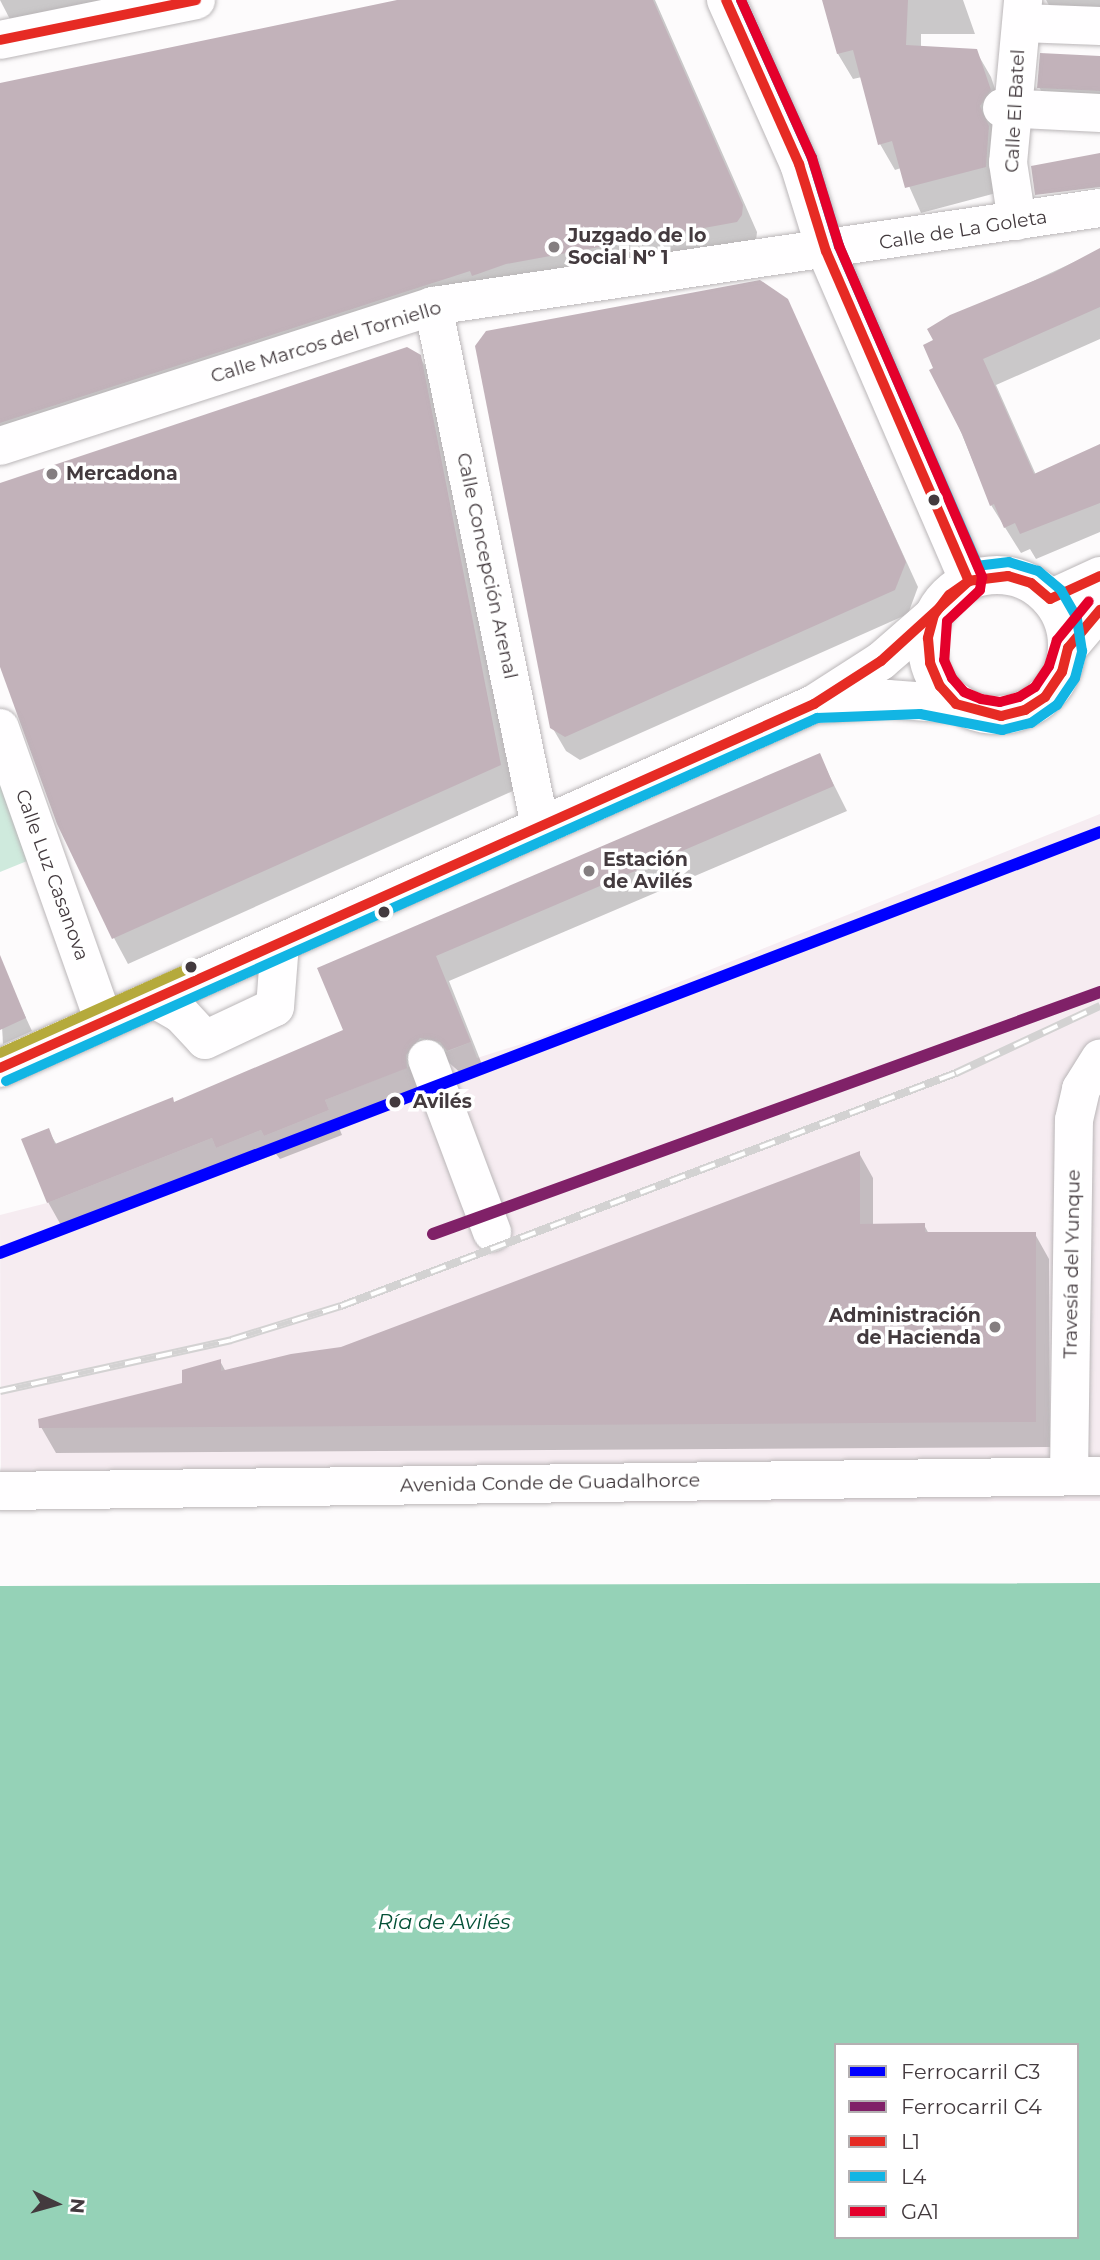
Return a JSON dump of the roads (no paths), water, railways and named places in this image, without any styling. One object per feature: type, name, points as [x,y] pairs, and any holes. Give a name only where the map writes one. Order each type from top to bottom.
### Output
[{"type":"main road","points":[[0,40],[196,0]]},
{"type":"main road","points":[[726,0],[799,164],[826,251],[969,581]]},
{"type":"main road","points":[[1022,10],[1100,26]]},
{"type":"main road","name":"Calle El Batel","points":[[1017,221],[1008,163],[1007,109],[1022,10]]},
{"type":"main road","points":[[1007,109],[1100,113]]},
{"type":"main road","name":"Calle de La Goleta","points":[[826,251],[1100,208]]},
{"type":"main road","name":"Calle Marcos del Torniello","points":[[0,446],[433,306],[826,251]]},
{"type":"main road","name":"Calle Concepción Arenal","points":[[433,306],[540,826]]},
{"type":"main road","points":[[9,1058],[155,999],[814,704],[881,662],[934,615],[948,595],[969,581],[1008,576],[1031,583],[1050,598],[1064,624],[1068,648]]},
{"type":"main road","points":[[1050,598],[1100,576]]},
{"type":"main road","points":[[814,704],[888,699],[956,704],[1001,716],[1025,710],[1045,697],[1057,681],[1068,648],[1100,610]]},
{"type":"main road","points":[[934,615],[928,638],[930,663],[940,686],[956,704]]},
{"type":"main road","name":"Calle Luz Casanova","points":[[0,728],[104,1021]]},
{"type":"main road","points":[[155,999],[181,1014],[205,1040],[275,1007],[280,943]]},
{"type":"main road","points":[[427,1059],[492,1232]]},
{"type":"main road","name":"Travesía del Yunque","points":[[1085,1476],[1074,1120],[1081,1089],[1100,1059]]},
{"type":"main road","name":"Avenida Conde de Guadalhorce","points":[[0,1491],[1085,1476]]},
{"type":"water","name":"Ría de Avilés","points":[[1100,1583],[1100,2260],[0,2260],[0,1586]]},
{"type":"railway","points":[[0,1391],[231,1340],[341,1306],[956,1073],[1100,1006]]},
{"type":"rail line","name":"C3","points":[[0,1253],[1100,832]]},
{"type":"rail line","name":"C4","points":[[433,1234],[1100,992]]},
{"type":"place","name":"Juzgado de lo Social Nº 1","points":[[554,247]]},
{"type":"place","name":"Mercadona","points":[[52,474]]},
{"type":"place","name":"Estación de Avilés","points":[[589,871]]},
{"type":"place","name":"Avilés","points":[[395,1102]]},
{"type":"place","name":"Administración de Hacienda","points":[[995,1327]]}]
